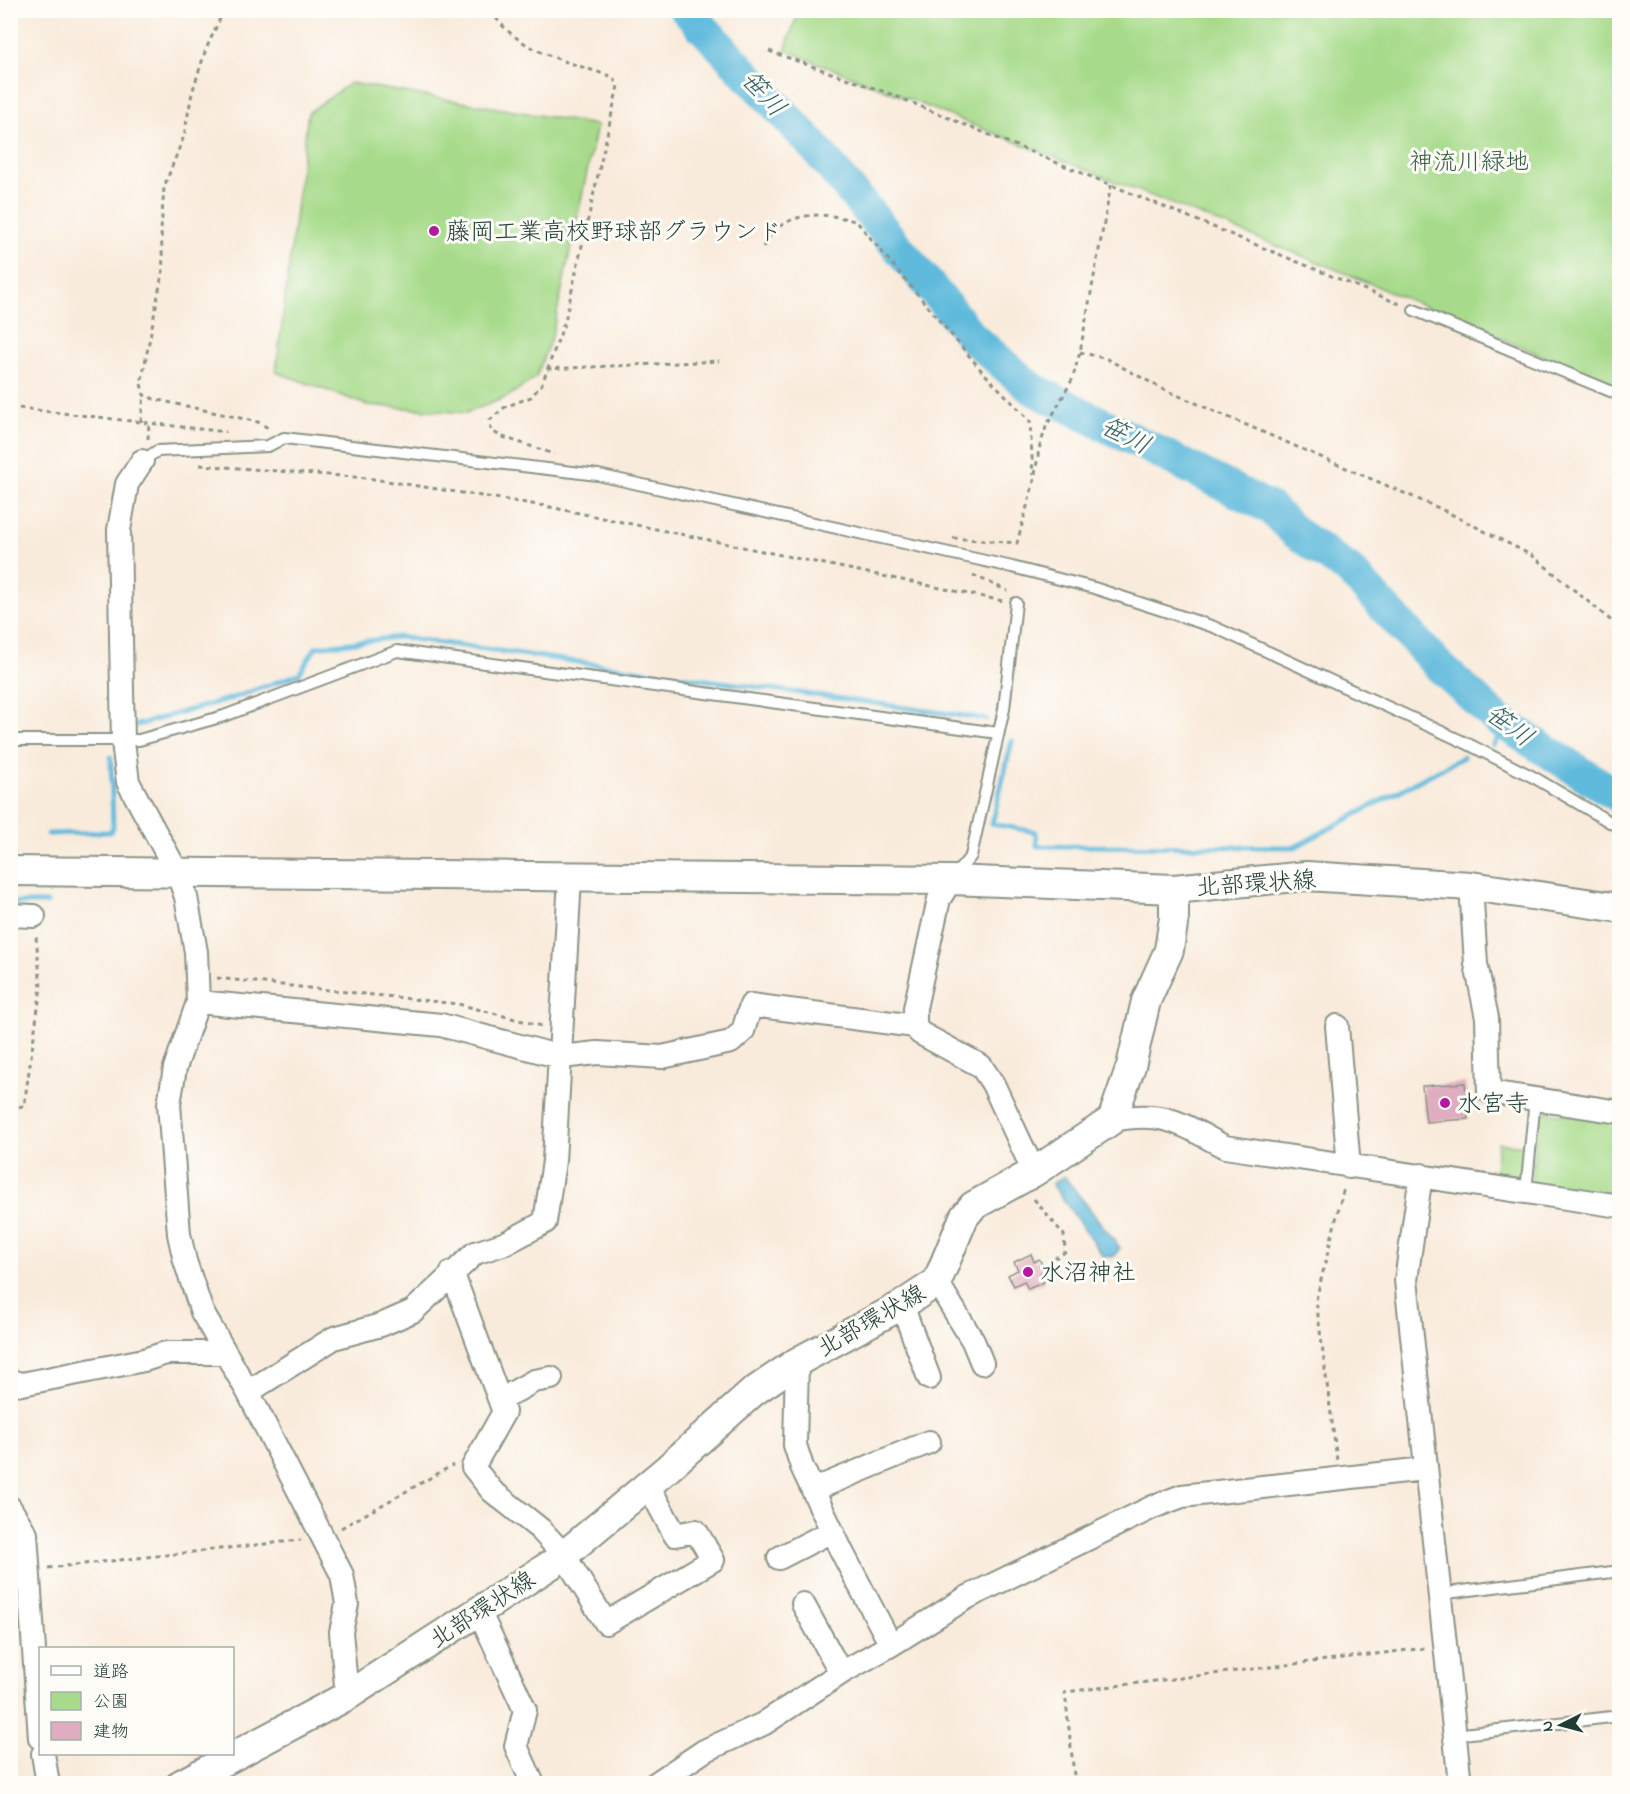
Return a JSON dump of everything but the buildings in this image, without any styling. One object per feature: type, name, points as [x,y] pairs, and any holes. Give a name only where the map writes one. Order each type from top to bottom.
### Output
[{"type":"street","points":[[142,461],[127,484],[119,530],[123,742],[128,782],[178,874],[193,928],[198,1002],[175,1068],[169,1104],[179,1234],[185,1262],[202,1312],[248,1392],[342,1575],[347,1604],[341,1632],[347,1696]]},
{"type":"street","points":[[10,871],[951,880],[1174,889]]},
{"type":"street","name":"北部環状線","points":[[181,1783],[347,1696],[564,1555],[648,1485],[753,1392],[797,1362],[902,1305],[937,1282],[964,1217],[973,1206],[1034,1172],[1112,1120],[1131,1066],[1146,1001],[1169,950],[1174,918],[1174,889],[1306,876],[1472,886],[1620,908]]},
{"type":"street","points":[[248,1392],[334,1338],[381,1324],[413,1311],[452,1272],[475,1253],[506,1243],[545,1222],[554,1161],[570,878]]},
{"type":"street","points":[[951,880],[939,899],[915,1008],[915,1026],[920,1033],[981,1066],[993,1084],[1034,1172]]},
{"type":"street","points":[[1472,886],[1476,964],[1487,1018],[1489,1092],[1620,1112]]},
{"type":"street","points":[[10,915],[34,916]]},
{"type":"street","points":[[198,1002],[441,1025],[561,1057],[597,1053],[662,1057],[731,1042],[743,1031],[751,1005],[915,1026]]},
{"type":"street","points":[[1337,1026],[1349,1167]]},
{"type":"street","points":[[1112,1120],[1134,1116],[1167,1117],[1225,1147],[1620,1206]]},
{"type":"street","points":[[1421,1175],[1406,1280],[1424,1469],[1460,1784]]},
{"type":"street","points":[[452,1272],[504,1412],[473,1467],[492,1491],[540,1529],[564,1555],[606,1623],[713,1560],[696,1532],[675,1535],[648,1485]]},
{"type":"street","points":[[937,1282],[973,1341],[982,1363]]},
{"type":"street","points":[[902,1305],[929,1378]]},
{"type":"street","points":[[10,1381],[22,1384],[144,1360],[165,1353],[224,1353]]},
{"type":"street","points":[[797,1362],[795,1445],[832,1531],[891,1645]]},
{"type":"street","points":[[500,1400],[534,1381],[551,1378]]},
{"type":"street","points":[[813,1490],[928,1442]]},
{"type":"street","points":[[655,1784],[704,1751],[763,1724],[841,1673],[966,1598],[1153,1507],[1182,1496],[1424,1469]]},
{"type":"street","points":[[10,1508],[26,1534],[39,1723]]},
{"type":"street","points":[[779,1558],[832,1531]]},
{"type":"street","points":[[803,1604],[841,1673]]},
{"type":"street","points":[[479,1611],[525,1710],[516,1746],[533,1784]]},
{"type":"street","points":[[43,1755],[48,1784]]},
{"type":"lane","points":[[1414,310],[1620,395]]},
{"type":"lane","points":[[142,461],[157,451],[268,446],[284,438],[598,476],[968,557],[1094,588],[1214,627],[1468,744],[1535,778],[1620,828]]},
{"type":"lane","points":[[951,880],[971,856],[1010,675],[1016,603]]},
{"type":"lane","points":[[10,740],[123,742],[224,716],[398,651],[998,733]]},
{"type":"lane","points":[[1526,1192],[1535,1099]]},
{"type":"lane","points":[[1439,1594],[1620,1571]]},
{"type":"lane","points":[[1454,1735],[1620,1716]]},
{"type":"path","points":[[141,422],[144,395],[141,384],[164,269],[161,231],[164,187],[184,136],[192,93],[206,49],[224,10]]},
{"type":"path","points":[[491,10],[498,23],[524,44],[613,77],[618,86],[565,321],[542,384],[531,397],[495,413],[490,420],[491,430],[500,436],[562,456]]},
{"type":"path","points":[[769,51],[888,93],[1414,310]]},
{"type":"path","points":[[950,538],[1017,543],[1046,427],[1072,380],[1080,352],[1111,185]]},
{"type":"path","points":[[763,247],[770,233],[782,222],[821,214],[840,216],[857,222],[981,370],[1030,421],[1034,481]]},
{"type":"path","points":[[1080,352],[1107,359],[1163,389],[1441,509],[1533,556],[1620,628]]},
{"type":"path","points":[[547,369],[719,361]]},
{"type":"path","points":[[144,395],[258,422],[284,438]]},
{"type":"path","points":[[10,407],[228,432]]},
{"type":"path","points":[[189,464],[367,478],[545,506],[1016,603]]},
{"type":"path","points":[[10,1108],[24,1106],[41,987],[34,916]]},
{"type":"path","points":[[1339,1479],[1316,1300],[1349,1167]]},
{"type":"path","points":[[1046,1213],[1064,1235],[1065,1252],[1054,1258]]},
{"type":"path","points":[[29,1570],[323,1538],[453,1465]]},
{"type":"path","points":[[1075,1784],[1065,1692],[1444,1646]]},
{"type":"green space","name":"神流川緑地","points":[[799,10],[1619,11],[1619,388],[1355,277],[785,50]]},
{"type":"green space","name":"藤岡工業高校野球部グラウンド","points":[[350,83],[597,125],[552,336],[536,377],[507,397],[466,413],[367,405],[276,372],[308,113]]},
{"type":"green space","points":[[1544,1112],[1619,1120],[1619,1201],[1538,1189],[1532,1180],[1537,1116]]},
{"type":"green space","points":[[1498,1143],[1525,1146],[1523,1180],[1494,1181]]},
{"type":"water","points":[[1064,1176],[1120,1248],[1113,1257],[1103,1256],[1052,1184]]},
{"type":"waterway","name":"笹川","points":[[686,10],[812,144],[973,338],[1031,388],[1270,508],[1296,533],[1349,570],[1439,666],[1499,721],[1620,797]]},
{"type":"waterway","points":[[137,725],[236,697],[299,674],[316,647],[399,637],[986,719]]},
{"type":"waterway","points":[[1493,745],[1508,727]]},
{"type":"waterway","points":[[1012,741],[992,824],[1036,832],[1037,846],[1295,847],[1463,757]]},
{"type":"waterway","points":[[48,834],[110,832],[113,828],[111,757]]},
{"type":"waterway","points":[[10,903],[47,903]]},
{"type":"place","name":"藤岡工業高校野球部グラウンド","points":[[434,231]]},
{"type":"place","name":"水宮寺","points":[[1445,1103]]},
{"type":"place","name":"水沼神社","points":[[1028,1272]]}]
